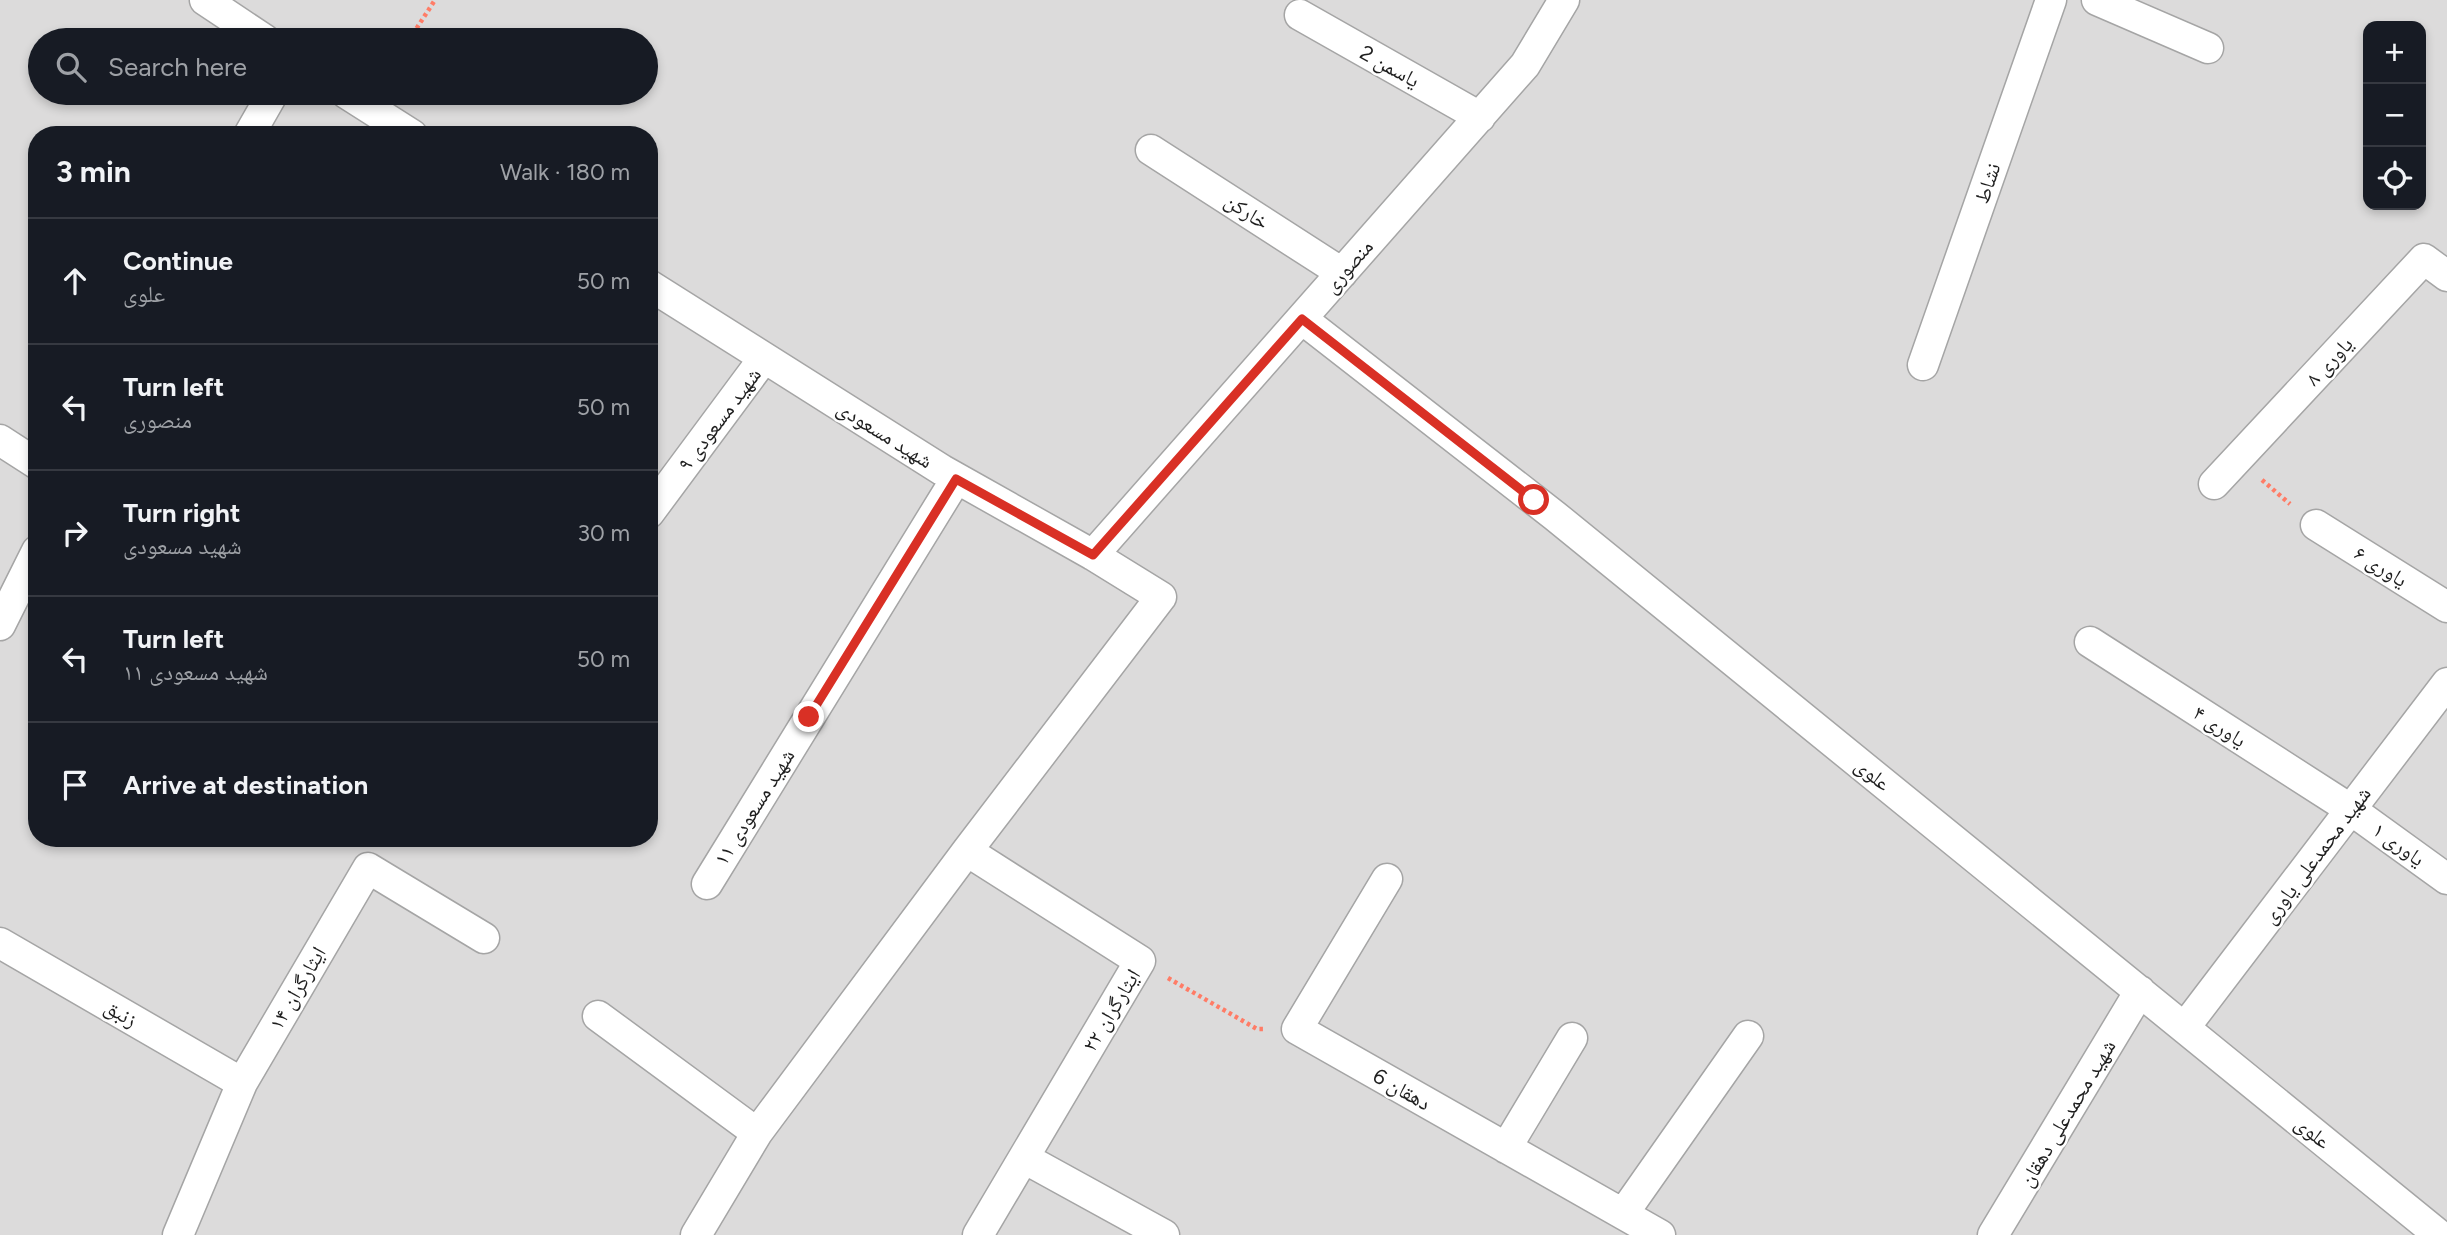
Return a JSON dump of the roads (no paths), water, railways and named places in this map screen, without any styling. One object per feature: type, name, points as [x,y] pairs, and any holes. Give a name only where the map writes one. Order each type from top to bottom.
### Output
[{"type":"street","points":[[205,0],[247,28]]},
{"type":"street","name":"منصوری","points":[[1093,555],[1525,65],[1564,0]]},
{"type":"street","name":"نشاط","points":[[1923,365],[2051,0]]},
{"type":"street","points":[[2097,0],[2208,48]]},
{"type":"street","name":"یاسمن 2","points":[[1300,15],[1480,117]]},
{"type":"street","points":[[254,126],[266,105]]},
{"type":"street","points":[[365,105],[398,126]]},
{"type":"street","name":"خارکن","points":[[1152,150],[1342,272]]},
{"type":"street","name":"یاوری ۸","points":[[2214,484],[2424,259],[2447,276]]},
{"type":"street","name":"شهید مسعودی","points":[[658,291],[956,479],[1093,555],[1161,597],[967,851]]},
{"type":"street","name":"علوی","points":[[1302,319],[1555,516],[2439,1235]]},
{"type":"street","name":"شهید مسعودی ۹","points":[[658,501],[764,358]]},
{"type":"street","points":[[0,440],[28,458]]},
{"type":"street","name":"شهید مسعودی ۱۱","points":[[707,884],[956,479]]},
{"type":"street","name":"یاوری ۶","points":[[2316,525],[2447,607]]},
{"type":"street","points":[[0,625],[28,569]]},
{"type":"street","name":"یاوری ۴","points":[[2090,642],[2350,809]]},
{"type":"street","name":"شهید محمدعلی یاوری","points":[[2185,1027],[2447,682]]},
{"type":"street","name":"یاوری ۱","points":[[2350,809],[2447,879]]},
{"type":"street","points":[[696,1235],[757,1133],[967,851]]},
{"type":"street","name":"ایثارگران ۲۲","points":[[967,851],[1140,961],[978,1235]]},
{"type":"street","name":"ایثارگران ۱۴","points":[[178,1235],[242,1083],[368,868],[484,938]]},
{"type":"street","name":"دهقان 6","points":[[1387,879],[1297,1029],[1660,1235]]},
{"type":"street","name":"زنبق","points":[[0,943],[242,1083]]},
{"type":"street","name":"شهید محمدعلی دهقان","points":[[1993,1235],[2140,991]]},
{"type":"street","points":[[598,1016],[757,1133]]},
{"type":"street","points":[[1623,1214],[1748,1036]]},
{"type":"street","points":[[1506,1148],[1573,1038]]},
{"type":"street","points":[[1024,1158],[1164,1235]]}]
